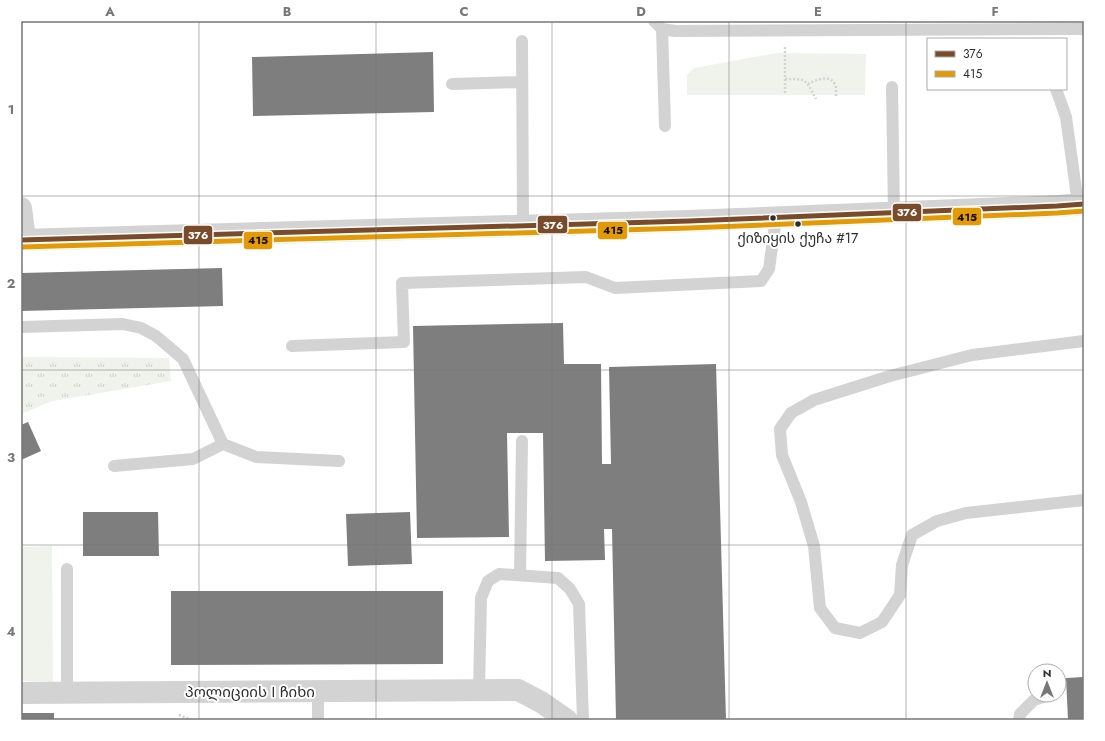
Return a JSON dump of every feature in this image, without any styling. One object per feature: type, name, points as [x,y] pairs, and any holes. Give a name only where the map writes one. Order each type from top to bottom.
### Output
[{"type":"street","points":[[21,208],[23,240],[689,221],[1081,204]]},
{"type":"street","name":"პოლიციის I ჩიხი","points":[[21,693],[518,690],[541,702],[567,720]]},
{"type":"lane","points":[[665,126],[658,25],[675,31],[785,31],[1057,25],[1084,29]]},
{"type":"lane","points":[[522,41],[523,226]]},
{"type":"lane","points":[[452,84],[522,82]]},
{"type":"lane","points":[[892,87],[894,213]]},
{"type":"lane","points":[[1056,90],[1066,117],[1081,204]]},
{"type":"lane","points":[[292,346],[404,342],[402,284],[586,277],[615,288],[761,281],[769,269],[776,218]]},
{"type":"lane","points":[[21,327],[123,324],[141,328],[156,336],[183,359],[223,444],[256,457],[339,461]]},
{"type":"lane","points":[[1084,341],[972,355],[890,376],[814,400],[790,413],[780,428],[782,455],[801,502],[814,546],[820,608],[835,628],[860,633],[882,622],[900,595],[902,565],[912,535],[937,521],[966,514],[1084,500]]},
{"type":"lane","points":[[520,575],[522,441]]},
{"type":"lane","points":[[114,466],[193,459],[223,444]]},
{"type":"lane","points":[[66,569],[67,693]]},
{"type":"lane","points":[[479,690],[481,598],[488,581],[499,574],[558,578],[570,589],[579,604],[583,720]]},
{"type":"lane","points":[[318,692],[318,720]]},
{"type":"lane","points":[[1019,720],[1020,714],[1031,703]]},
{"type":"path","points":[[784,93],[785,31]]},
{"type":"path","points":[[808,84],[817,79],[827,78],[833,82],[836,87],[836,98]]},
{"type":"path","points":[[784,79],[802,79],[808,84],[816,99]]},
{"type":"green space","points":[[777,53],[866,54],[865,95],[687,95],[687,75],[694,68]]},
{"type":"green space","points":[[21,357],[169,358],[171,381],[53,401],[21,414]]},
{"type":"green space","points":[[52,546],[53,682],[21,681],[21,547]]},
{"type":"building","points":[[433,52],[434,112],[253,116],[252,57]]},
{"type":"building","points":[[222,268],[223,306],[21,311],[21,273]]},
{"type":"building","points":[[563,323],[564,364],[601,364],[602,464],[611,464],[609,367],[716,364],[726,720],[616,720],[612,529],[604,529],[605,560],[545,561],[543,433],[507,433],[509,537],[417,538],[413,326]]},
{"type":"building","points":[[28,422],[41,451],[21,460],[21,425]]},
{"type":"building","points":[[83,512],[158,512],[159,556],[83,556]]},
{"type":"building","points":[[410,512],[412,564],[348,566],[346,514]]},
{"type":"building","points":[[171,591],[443,591],[443,664],[171,665]]},
{"type":"building","points":[[1084,677],[1084,720],[1068,720],[1067,678]]},
{"type":"building","points":[[21,713],[54,713],[54,720],[21,720]]},
{"type":"transit line","name":"376","points":[[21,240],[689,221],[1084,204]]},
{"type":"transit line","name":"415","points":[[21,247],[689,228],[1084,211]]},
{"type":"place","name":"ქიზიყის ქუჩა #17","points":[[798,224]]}]
